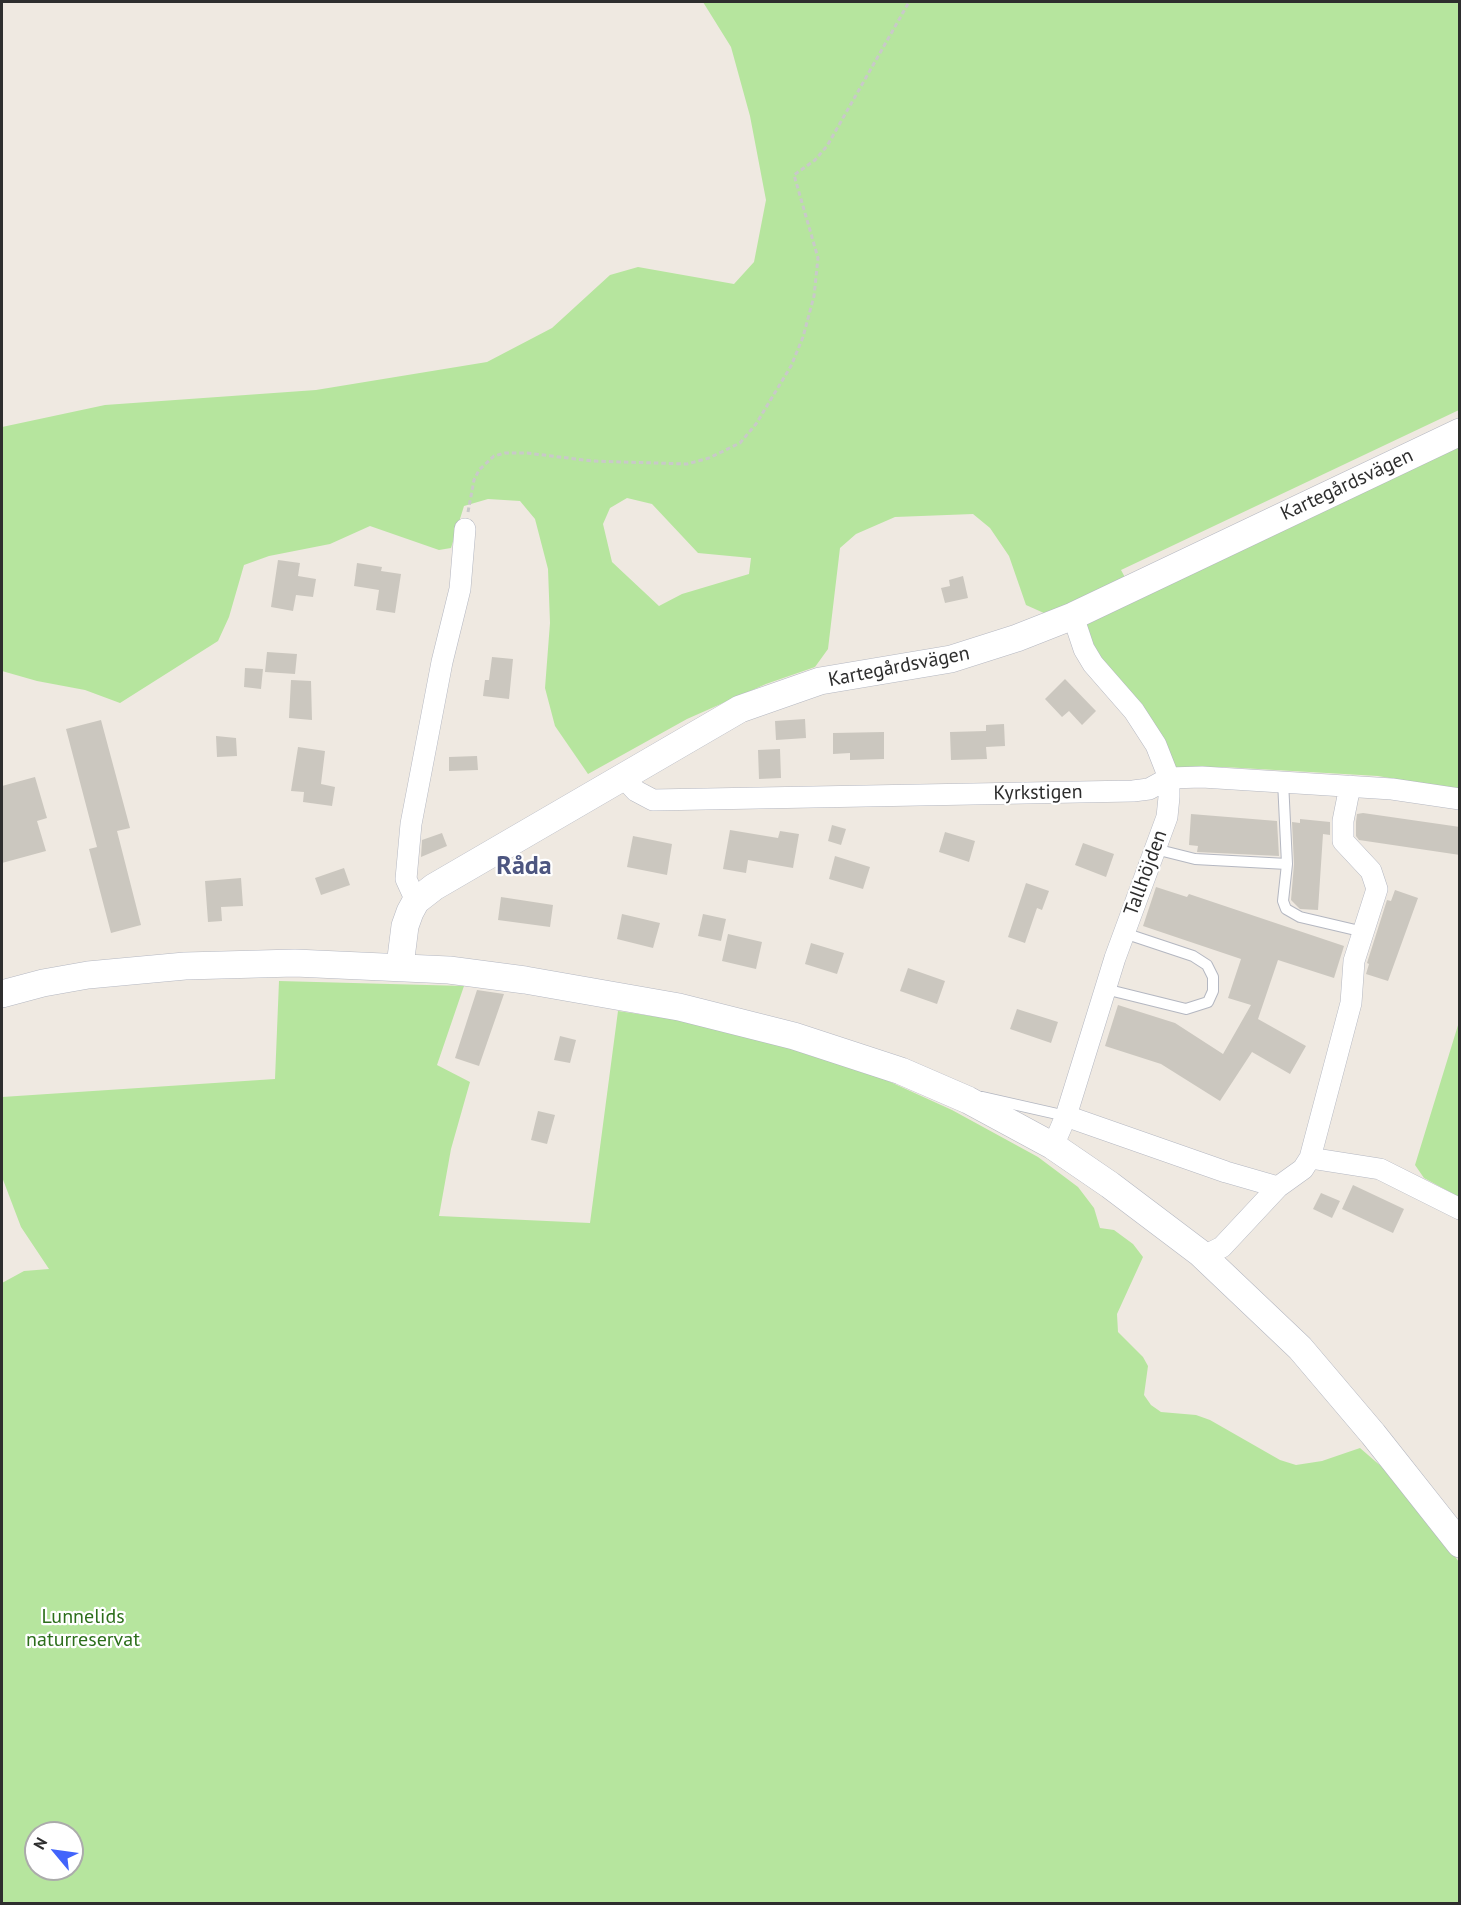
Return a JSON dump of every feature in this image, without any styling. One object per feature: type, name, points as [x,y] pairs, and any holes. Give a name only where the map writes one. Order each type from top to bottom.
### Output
[{"type":"street","name":"Kartegårdsvägen","points":[[416,901],[434,887],[740,709],[820,681],[951,659],[986,650],[1073,616],[1460,432]]},
{"type":"street","points":[[400,966],[405,926],[416,901],[406,879],[411,824],[442,662],[460,589],[465,529]]},
{"type":"street","name":"Tallhöjden","points":[[1053,1146],[1066,1116],[1124,933],[1167,817],[1169,778],[1156,745],[1145,728],[1084,649],[1073,616]]},
{"type":"street","name":"Kyrkstigen","points":[[622,776],[636,791],[652,800],[1133,791],[1149,789],[1169,778],[1202,777],[1392,789],[1460,799]]},
{"type":"street","points":[[1204,1256],[1222,1246],[1278,1187],[1303,1169],[1310,1158],[1351,1003],[1354,961],[1377,889],[1371,871],[1343,841],[1342,827],[1350,786]]},
{"type":"street","points":[[2,994],[43,982],[88,975],[184,966],[295,963],[400,966],[525,980],[679,1007],[736,1020],[864,1057],[968,1100],[1053,1146],[1118,1190],[1204,1256],[1262,1310],[1321,1372],[1460,1544]]},
{"type":"street","points":[[1066,1116],[1226,1172],[1278,1187]]},
{"type":"street","points":[[1310,1158],[1380,1169],[1460,1209]]},
{"type":"lane","points":[[1283,781],[1287,864],[1283,901],[1286,909],[1300,917],[1364,932]]},
{"type":"lane","points":[[1155,849],[1195,859],[1287,864]]},
{"type":"lane","points":[[1105,989],[1186,1009],[1208,1002],[1213,991],[1213,977],[1207,964],[1193,956],[1124,933]]},
{"type":"lane","points":[[968,1100],[975,1096],[1066,1116]]},
{"type":"path","points":[[465,529],[474,480],[479,470],[494,456],[505,453],[592,461],[687,464],[709,458],[740,443],[756,424],[791,366],[803,337],[814,296],[818,258],[794,175],[815,160],[827,146],[909,2]]},
{"type":"green space","points":[[703,2],[1459,2],[1459,410],[1121,570],[1134,594],[1459,443],[1459,790],[1378,776],[1224,767],[1172,771],[1093,650],[1084,631],[1026,605],[1009,556],[990,528],[973,514],[895,517],[856,534],[840,548],[828,649],[815,667],[766,684],[687,719],[588,774],[555,726],[545,688],[550,623],[548,569],[535,519],[520,501],[488,499],[464,506],[451,548],[439,550],[370,526],[330,544],[269,556],[244,565],[229,617],[218,641],[120,703],[85,690],[37,681],[2,671],[2,427],[105,405],[316,390],[487,362],[552,328],[610,275],[638,267],[734,284],[754,262],[766,200],[750,116],[731,47]],"holes":[[[627,498],[652,504],[698,553],[751,558],[749,574],[682,594],[659,606],[612,562],[603,524],[610,508]]]},
{"type":"green space","name":"Lunnelids naturreservat","points":[[279,981],[464,986],[437,1065],[470,1082],[451,1149],[439,1216],[590,1223],[618,1011],[692,1022],[785,1047],[886,1080],[952,1110],[1038,1157],[1078,1187],[1094,1208],[1100,1228],[1114,1230],[1133,1244],[1143,1257],[1117,1314],[1118,1332],[1143,1357],[1148,1366],[1144,1395],[1151,1405],[1161,1412],[1196,1415],[1210,1420],[1280,1460],[1296,1465],[1322,1461],[1360,1448],[1398,1481],[1459,1562],[1459,1903],[2,1903],[2,1283],[24,1271],[49,1269],[21,1227],[2,1177],[2,1097],[275,1079]]},
{"type":"green space","points":[[1459,1022],[1459,1197],[1424,1178],[1415,1165]]},
{"type":"building","points":[[278,560],[300,563],[298,576],[316,579],[313,597],[296,595],[293,611],[271,607]]},
{"type":"building","points":[[357,563],[382,567],[381,571],[401,574],[395,613],[376,610],[379,590],[354,586]]},
{"type":"building","points":[[963,576],[968,598],[945,603],[941,588],[950,586],[949,580]]},
{"type":"building","points":[[267,652],[297,654],[295,674],[265,672]]},
{"type":"building","points":[[492,657],[513,659],[509,699],[483,696],[485,680],[489,680]]},
{"type":"building","points":[[245,668],[263,669],[261,689],[244,687]]},
{"type":"building","points":[[1065,679],[1096,711],[1082,725],[1069,711],[1062,717],[1045,699]]},
{"type":"building","points":[[291,680],[311,681],[312,720],[289,718]]},
{"type":"building","points":[[805,719],[806,738],[776,740],[775,721]]},
{"type":"building","points":[[101,720],[130,828],[117,831],[141,925],[111,933],[89,849],[97,847],[66,729]]},
{"type":"building","points":[[1004,724],[1005,746],[986,747],[987,759],[951,760],[950,732],[986,731],[986,725]]},
{"type":"building","points":[[884,732],[884,759],[850,760],[850,753],[833,754],[833,733]]},
{"type":"building","points":[[216,736],[236,738],[237,756],[217,757]]},
{"type":"building","points":[[298,747],[325,751],[321,784],[335,787],[332,806],[303,802],[304,792],[291,791]]},
{"type":"building","points":[[780,749],[781,778],[759,779],[758,750]]},
{"type":"building","points":[[477,756],[478,770],[449,771],[449,757]]},
{"type":"building","points":[[35,777],[47,818],[37,821],[46,851],[2,863],[2,786]]},
{"type":"building","points":[[1191,814],[1277,821],[1279,856],[1197,852],[1198,846],[1189,845]]},
{"type":"building","points":[[1357,814],[1460,827],[1460,855],[1359,840],[1356,836]]},
{"type":"building","points":[[1300,819],[1330,822],[1330,835],[1323,834],[1318,910],[1300,909],[1291,900],[1294,864],[1292,822],[1300,823]]},
{"type":"building","points":[[832,825],[846,829],[841,845],[828,841]]},
{"type":"building","points":[[730,830],[778,838],[780,831],[799,834],[793,868],[748,860],[746,873],[723,869]]},
{"type":"building","points":[[945,832],[975,841],[969,862],[939,852]]},
{"type":"building","points":[[442,833],[447,846],[421,857],[422,840]]},
{"type":"building","points":[[633,836],[672,844],[667,875],[627,867]]},
{"type":"building","points":[[1083,843],[1114,854],[1106,877],[1075,865]]},
{"type":"building","points":[[835,856],[870,867],[863,889],[829,879]]},
{"type":"building","points":[[344,868],[350,885],[321,895],[315,878]]},
{"type":"building","points":[[241,878],[243,906],[221,907],[222,921],[208,922],[205,881]]},
{"type":"building","points":[[1026,883],[1049,891],[1042,910],[1037,908],[1025,943],[1008,937]]},
{"type":"building","points":[[1156,887],[1187,897],[1189,894],[1344,946],[1334,978],[1278,960],[1258,1019],[1306,1046],[1290,1074],[1252,1052],[1220,1101],[1161,1064],[1105,1046],[1118,1005],[1175,1023],[1223,1054],[1251,1005],[1228,998],[1241,959],[1143,926]]},
{"type":"building","points":[[1395,890],[1418,898],[1388,981],[1366,974],[1369,964],[1367,963],[1387,900],[1391,901]]},
{"type":"building","points":[[501,897],[553,905],[550,927],[498,920]]},
{"type":"building","points":[[622,914],[660,923],[653,948],[617,939]]},
{"type":"building","points":[[703,914],[726,919],[721,941],[698,936]]},
{"type":"building","points":[[728,934],[762,942],[756,969],[722,961]]},
{"type":"building","points":[[811,943],[844,953],[837,974],[805,964]]},
{"type":"building","points":[[908,968],[945,981],[937,1004],[900,991]]},
{"type":"building","points":[[477,990],[504,994],[479,1066],[455,1058]]},
{"type":"building","points":[[1017,1009],[1058,1022],[1051,1043],[1010,1029]]},
{"type":"building","points":[[560,1036],[576,1040],[570,1063],[554,1060]]},
{"type":"building","points":[[538,1111],[555,1115],[547,1144],[531,1140]]},
{"type":"building","points":[[1353,1185],[1404,1209],[1393,1233],[1342,1209]]},
{"type":"building","points":[[1321,1193],[1340,1201],[1332,1218],[1313,1209]]},
{"type":"district","name":"Råda","points":[[524,867]]}]
